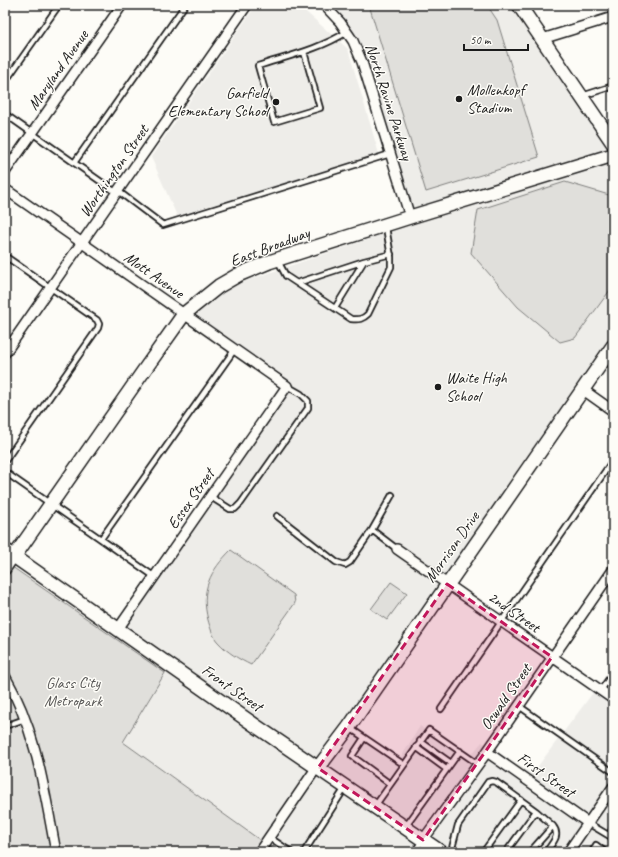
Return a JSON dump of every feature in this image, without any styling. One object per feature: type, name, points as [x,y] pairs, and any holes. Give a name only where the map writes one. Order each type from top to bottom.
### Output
[{"type":"street","name":"Maryland Avenue","points":[[5,172],[122,5]]},
{"type":"street","name":"Worthington Street","points":[[5,354],[247,5]]},
{"type":"street","name":"North Ravine Parkway","points":[[324,5],[340,22],[353,40],[362,62],[410,217]]},
{"type":"street","points":[[519,5],[613,143]]},
{"type":"street","points":[[542,40],[613,17]]},
{"type":"street","name":"East Broadway","points":[[10,554],[51,504],[184,314],[219,286],[238,275],[277,259],[613,155]]},
{"type":"street","name":"Mott Avenue","points":[[5,189],[287,386]]},
{"type":"street","name":"Morrison Drive","points":[[318,768],[349,727],[613,346]]},
{"type":"street","name":"Essex Street","points":[[118,628],[287,386]]},
{"type":"street","points":[[582,389],[613,411]]},
{"type":"street","name":"2nd Street","points":[[397,550],[613,699]]},
{"type":"street","points":[[5,570],[10,554]]},
{"type":"street","name":"Front Street","points":[[10,554],[441,852]]},
{"type":"street","name":"Oswald Street","points":[[423,840],[487,752],[613,570]]},
{"type":"street","points":[[5,676],[13,691],[35,746],[56,852]]},
{"type":"street","name":"First Street","points":[[487,752],[588,823]]},
{"type":"street","points":[[259,852],[318,768]]},
{"type":"street","points":[[568,852],[613,787]]},
{"type":"lane","points":[[5,82],[59,5]]},
{"type":"lane","points":[[74,163],[185,5]]},
{"type":"lane","points":[[304,52],[320,108],[274,122],[258,66],[322,46],[347,32]]},
{"type":"lane","points":[[581,96],[613,86]]},
{"type":"lane","points":[[5,114],[163,225],[390,154]]},
{"type":"lane","points":[[277,259],[286,276],[351,319],[357,320],[364,318],[368,314],[391,267],[391,254],[386,225]]},
{"type":"lane","points":[[297,283],[364,261],[391,254]]},
{"type":"lane","points":[[5,461],[98,328],[99,324],[97,320],[6,259]]},
{"type":"lane","points":[[335,308],[364,261]]},
{"type":"lane","points":[[101,539],[235,349]]},
{"type":"lane","points":[[211,496],[230,509],[235,509],[242,503],[308,408],[308,401],[301,394],[287,386]]},
{"type":"lane","points":[[441,709],[613,460]]},
{"type":"lane","points":[[5,472],[155,577]]},
{"type":"lane","points":[[277,516],[336,562],[345,565],[350,562],[372,530],[392,495]]},
{"type":"lane","points":[[372,530],[397,550]]},
{"type":"lane","points":[[600,690],[613,673]]},
{"type":"lane","points":[[519,706],[613,772]]},
{"type":"lane","points":[[5,726],[25,719]]},
{"type":"lane","points":[[349,727],[404,764]]},
{"type":"lane","points":[[375,806],[429,730],[478,764]]},
{"type":"lane","points":[[364,738],[352,756],[390,784]]},
{"type":"lane","points":[[420,741],[451,763]]},
{"type":"lane","points":[[416,747],[446,769]]},
{"type":"lane","points":[[405,827],[460,751]]},
{"type":"lane","points":[[451,852],[458,825],[488,782],[492,781],[496,782],[536,811],[557,831],[557,836],[546,852]]},
{"type":"lane","points":[[304,852],[346,787]]},
{"type":"lane","points":[[485,852],[484,851],[521,800]]},
{"type":"lane","points":[[506,852],[536,811]]},
{"type":"lane","points":[[588,823],[611,836],[613,828]]},
{"type":"lane","points":[[530,852],[553,826]]},
{"type":"lane","points":[[269,837],[291,852]]},
{"type":"lane","points":[[414,852],[423,840]]},
{"type":"lane","points":[[592,852],[596,845],[606,852]]},
{"type":"highlighted area","points":[[447,584],[552,657],[423,840],[318,768]]},
{"type":"shaded area","name":"Garfield Elementary School","points":[[256,5],[298,5],[348,49],[379,154],[177,216],[151,157]]},
{"type":"shaded area","name":"Waite High School","points":[[331,5],[519,5],[613,143],[613,346],[447,584],[346,719],[400,759],[420,726],[467,760],[482,742],[532,774],[613,666],[613,852],[274,852],[271,848],[123,742],[165,673],[115,638],[127,626],[293,385],[194,314],[231,286],[418,222],[358,36]]},
{"type":"green space","name":"Mollenkopf Stadium","points":[[369,5],[487,5],[497,20],[539,157],[426,192]]},
{"type":"green space","points":[[565,182],[609,195],[613,199],[613,286],[575,338],[560,342],[518,307],[471,253],[478,210]]},
{"type":"green space","points":[[231,550],[294,595],[295,603],[251,665],[230,653],[216,640],[208,620],[206,609],[206,590],[212,573]]},
{"type":"green space","name":"Glass City Metropark","points":[[5,562],[165,673],[123,742],[271,848],[268,852],[5,852]]},
{"type":"green space","points":[[391,582],[407,593],[387,620],[371,609]]},
{"type":"place","name":"Mollenkopf Stadium","points":[[459,99]]},
{"type":"place","name":"Garfield Elementary School","points":[[276,102]]},
{"type":"place","name":"Waite High School","points":[[438,387]]}]
